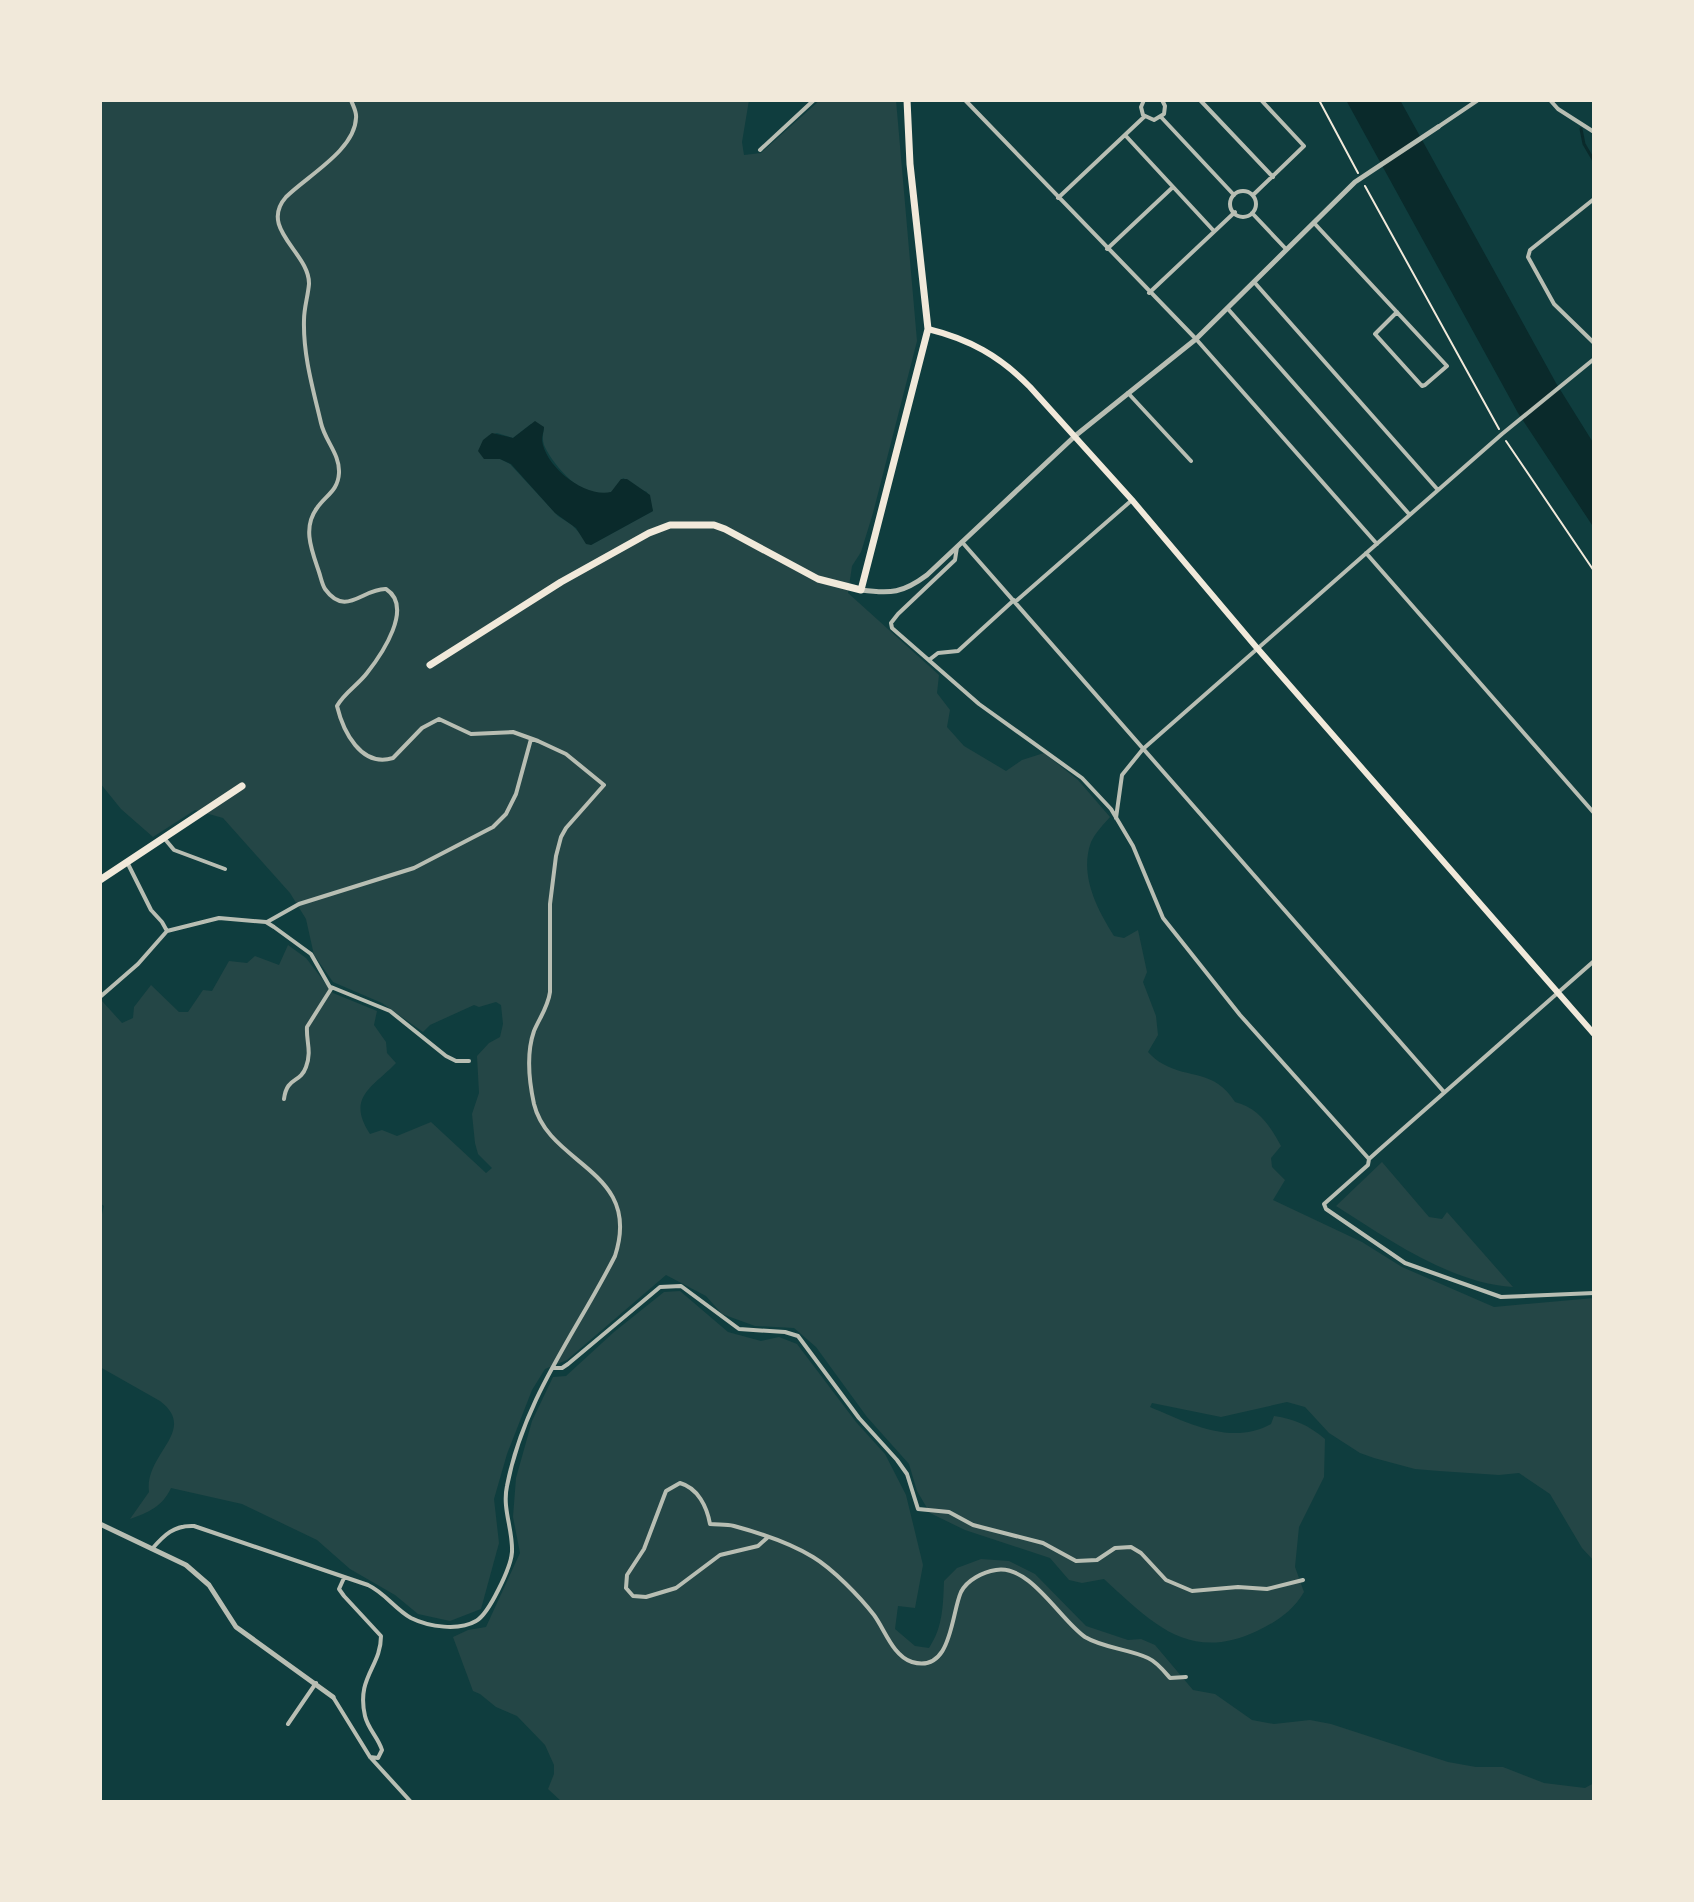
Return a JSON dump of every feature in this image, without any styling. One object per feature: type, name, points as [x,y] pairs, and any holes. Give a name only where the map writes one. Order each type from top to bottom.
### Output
[{"type":"main road","points":[[430,665],[561,582],[649,533],[670,525],[714,525],[818,579],[861,590],[928,329],[910,164],[907,100]]},
{"type":"main road","points":[[928,329],[958,336],[1001,360],[1014,371],[1132,500],[1594,1034]]},
{"type":"main road","points":[[100,880],[242,786]]},
{"type":"street","points":[[152,1549],[175,1528],[194,1526],[381,1592],[404,1613],[422,1622],[455,1626],[474,1623],[482,1618],[490,1607],[511,1558],[506,1510],[507,1484],[522,1432],[537,1393],[611,1264],[621,1232],[619,1212],[606,1186],[558,1142],[542,1121],[534,1102],[529,1069],[534,1033],[550,992],[550,904],[561,837],[604,785],[566,754],[531,739],[513,732],[471,734],[439,719],[422,728],[398,754],[386,760],[368,756],[357,748],[339,716],[337,706],[369,671],[396,624],[398,609],[392,594],[386,589],[372,591],[356,601],[338,600],[323,586],[315,561],[309,537],[311,520],[316,509],[337,486],[339,459],[324,436],[308,363],[304,320],[309,278],[307,270],[280,229],[278,220],[280,203],[333,158],[352,134],[357,115],[351,100]]},
{"type":"street","points":[[760,150],[814,100]]},
{"type":"street","points":[[965,100],[1196,339],[1377,544]]},
{"type":"street","points":[[1144,100],[1141,111],[1154,120],[1161,117],[1165,110],[1162,100]]},
{"type":"street","points":[[1200,100],[1273,177]]},
{"type":"street","points":[[1253,195],[1304,146],[1261,100]]},
{"type":"street","points":[[861,590],[889,593],[910,587],[1075,436],[1196,339],[1363,177],[1478,100]]},
{"type":"street","points":[[1550,100],[1558,109],[1594,132]]},
{"type":"street","points":[[1058,198],[1145,116]]},
{"type":"street","points":[[1161,117],[1234,195]]},
{"type":"street","points":[[1125,135],[1213,230]]},
{"type":"street","points":[[1107,249],[1173,187]]},
{"type":"street","points":[[1242,191],[1253,195],[1256,206],[1252,213],[1244,216],[1235,212],[1231,202],[1234,195],[1242,191]]},
{"type":"street","points":[[1594,199],[1530,250],[1528,257],[1554,304],[1594,343]]},
{"type":"street","points":[[1149,293],[1235,212]]},
{"type":"street","points":[[1252,213],[1288,250]]},
{"type":"street","points":[[1315,224],[1397,312],[1447,366],[1425,385],[1422,386],[1375,334],[1397,312]]},
{"type":"street","points":[[1255,283],[1438,490]]},
{"type":"street","points":[[1228,309],[1409,515]]},
{"type":"street","points":[[1116,818],[1122,775],[1143,749],[1507,429],[1594,359]]},
{"type":"street","points":[[1128,393],[1191,461]]},
{"type":"street","points":[[929,660],[938,653],[958,651],[1132,500]]},
{"type":"street","points":[[960,544],[1014,601],[1444,1092]]},
{"type":"street","points":[[960,544],[955,560],[891,623],[896,633],[979,704],[1082,778],[1116,818],[1133,846],[1163,918],[1240,1015],[1369,1159]]},
{"type":"street","points":[[1366,553],[1594,813]]},
{"type":"street","points":[[266,922],[299,904],[414,868],[493,827],[506,814],[516,794],[531,739]]},
{"type":"street","points":[[164,837],[174,850],[225,869]]},
{"type":"street","points":[[127,862],[151,910],[167,931]]},
{"type":"street","points":[[100,997],[138,964],[167,931],[219,918],[266,922],[311,954],[331,987],[382,1007],[446,1056],[456,1061],[469,1061]]},
{"type":"street","points":[[1594,961],[1369,1159],[1368,1165],[1324,1204],[1326,1209],[1405,1263],[1501,1297],[1594,1293]]},
{"type":"street","points":[[284,1099],[286,1086],[306,1068],[311,1048],[306,1031],[331,987]]},
{"type":"street","points":[[551,1368],[562,1368],[568,1364],[660,1287],[681,1286],[739,1329],[785,1332],[798,1336],[859,1418],[902,1467],[918,1509],[949,1512],[973,1525],[1043,1543],[1076,1561],[1097,1560],[1115,1548],[1131,1547],[1141,1553],[1166,1580],[1192,1591],[1238,1587],[1267,1589],[1303,1580]]},
{"type":"street","points":[[767,1538],[758,1546],[720,1555],[684,1584],[668,1591],[639,1598],[626,1588],[627,1575],[644,1549],[666,1491],[675,1484],[686,1484],[708,1509],[710,1524],[733,1526],[767,1538],[813,1557],[821,1563],[864,1604],[904,1657],[915,1663],[931,1661],[942,1652],[962,1591],[970,1582],[994,1570],[1008,1570],[1034,1587],[1088,1639],[1145,1657],[1170,1678],[1186,1677]]},
{"type":"street","points":[[100,1524],[198,1574],[209,1585],[236,1627],[333,1697],[370,1757],[411,1802]]},
{"type":"street","points":[[344,1578],[339,1589],[381,1636],[381,1647],[362,1691],[366,1723],[382,1750],[378,1758],[370,1757]]},
{"type":"street","points":[[288,1724],[316,1683]]},
{"type":"path","points":[[1319,100],[1502,434],[1594,571]]},
{"type":"shaded area","points":[[100,100],[749,100],[742,142],[744,155],[761,153],[820,100],[896,100],[917,341],[873,513],[861,552],[852,566],[848,593],[939,675],[937,693],[950,710],[947,727],[964,746],[1006,771],[1022,760],[1044,753],[1078,780],[1110,817],[1091,842],[1087,867],[1096,903],[1114,936],[1124,938],[1138,930],[1147,972],[1143,982],[1156,1016],[1158,1035],[1148,1052],[1173,1069],[1219,1084],[1235,1102],[1263,1119],[1281,1146],[1271,1158],[1272,1167],[1285,1180],[1273,1200],[1362,1242],[1402,1267],[1494,1307],[1594,1298],[1594,1561],[1582,1548],[1550,1494],[1519,1473],[1499,1475],[1415,1469],[1374,1458],[1360,1453],[1329,1433],[1305,1407],[1287,1402],[1221,1417],[1152,1403],[1150,1407],[1210,1430],[1241,1433],[1256,1430],[1271,1424],[1274,1416],[1301,1423],[1325,1439],[1324,1477],[1299,1527],[1295,1567],[1304,1592],[1284,1615],[1257,1631],[1233,1640],[1211,1643],[1191,1640],[1173,1634],[1156,1623],[1104,1579],[1082,1583],[1069,1580],[1050,1558],[965,1530],[930,1513],[917,1491],[909,1464],[867,1417],[816,1347],[794,1328],[755,1326],[722,1314],[706,1296],[666,1275],[567,1360],[545,1369],[532,1390],[507,1454],[494,1499],[499,1543],[481,1609],[450,1621],[418,1614],[395,1595],[350,1569],[317,1540],[242,1504],[171,1488],[154,1508],[130,1519],[149,1492],[154,1466],[172,1433],[174,1422],[171,1412],[160,1401],[100,1367],[100,1222],[104,1206],[100,1203],[100,1003],[102,1001],[122,1023],[133,1018],[134,1007],[151,985],[179,1012],[188,1012],[203,990],[212,991],[229,961],[247,963],[255,956],[279,965],[288,945],[306,958],[333,993],[377,1011],[374,1025],[386,1042],[387,1053],[396,1063],[371,1087],[361,1102],[363,1121],[370,1134],[382,1130],[397,1136],[431,1122],[486,1173],[492,1168],[478,1154],[472,1114],[479,1093],[477,1056],[500,1037],[503,1024],[501,1005],[496,1002],[479,1007],[474,1005],[430,1025],[423,1032],[382,1003],[333,982],[314,955],[306,919],[290,893],[223,818],[195,810],[153,837],[121,809],[100,783]],"holes":[[[531,424],[544,427],[544,445],[554,462],[581,488],[602,495],[613,491],[623,478],[647,492],[653,511],[591,545],[572,525],[558,516],[510,464],[500,459],[484,459],[488,436],[497,433],[513,438]]]},
{"type":"shaded area","points":[[1346,100],[1400,100],[1556,383],[1594,444],[1594,528],[1518,413]]},
{"type":"shaded area","points":[[535,421],[544,427],[542,440],[550,460],[568,478],[601,493],[611,492],[621,479],[627,479],[650,495],[653,511],[591,545],[586,544],[576,528],[555,513],[511,464],[500,459],[484,459],[478,451],[483,440],[492,433],[513,438]]},
{"type":"shaded area","points":[[1382,1162],[1429,1217],[1442,1219],[1447,1212],[1513,1287],[1489,1284],[1443,1268],[1398,1245],[1336,1206]]},
{"type":"shaded area","points":[[680,1291],[728,1332],[761,1341],[779,1337],[797,1344],[856,1422],[885,1454],[906,1495],[923,1565],[915,1608],[898,1606],[895,1629],[915,1646],[929,1648],[934,1640],[941,1616],[944,1581],[957,1568],[981,1559],[1009,1561],[1035,1574],[1086,1626],[1155,1645],[1193,1690],[1215,1694],[1252,1720],[1274,1724],[1310,1720],[1448,1762],[1476,1767],[1503,1767],[1544,1783],[1585,1788],[1594,1783],[1594,1802],[562,1802],[548,1789],[554,1765],[545,1745],[517,1716],[496,1707],[473,1691],[453,1637],[486,1627],[520,1553],[513,1517],[516,1478],[532,1421],[553,1377],[566,1376],[664,1292]]},
{"type":"waterway","points":[[1581,129],[1584,144],[1594,161]]}]
